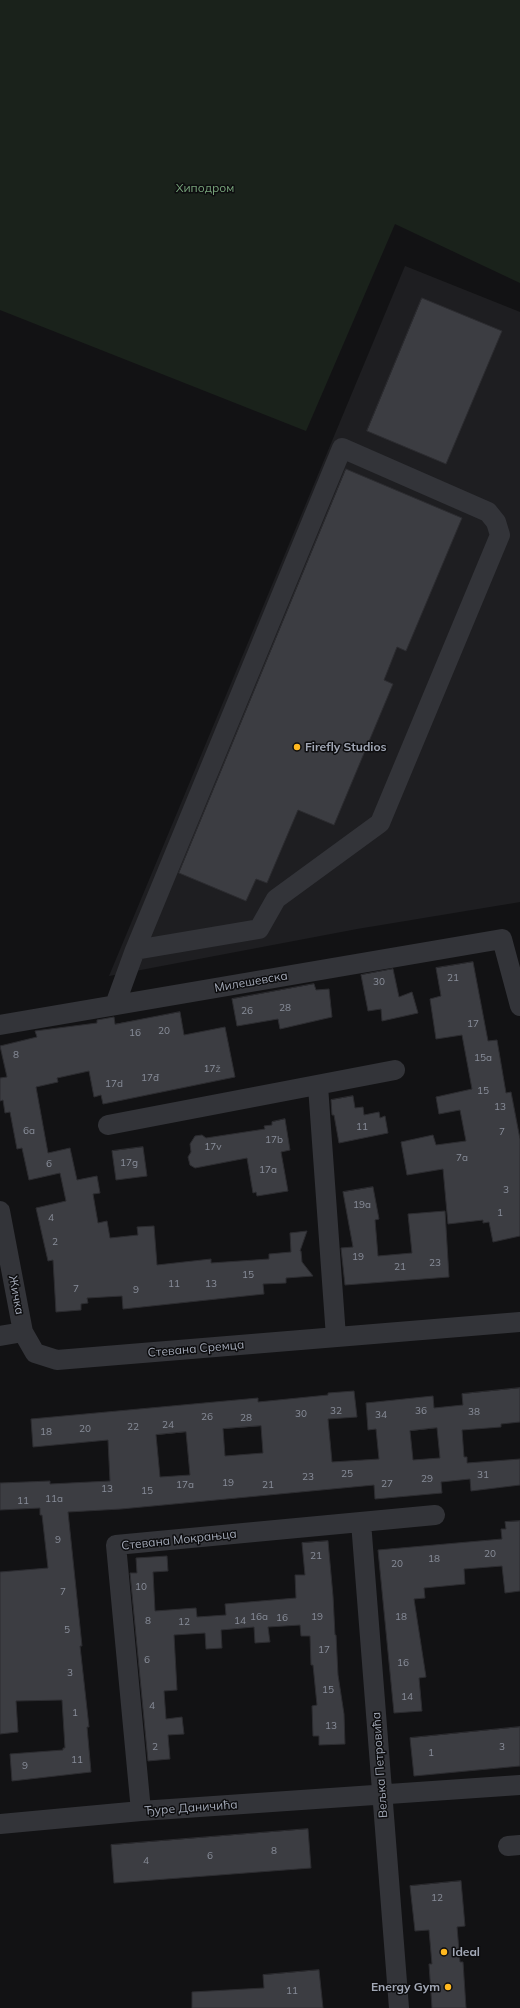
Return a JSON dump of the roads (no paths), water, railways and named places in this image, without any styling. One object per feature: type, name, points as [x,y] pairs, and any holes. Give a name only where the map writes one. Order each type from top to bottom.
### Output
[{"type":"street","points":[[115,1005],[135,950],[342,448],[488,512],[496,522],[500,535],[380,823],[276,899],[259,929],[135,950]]},
{"type":"street","name":"Милешевска","points":[[0,1024],[502,939],[520,1006]]},
{"type":"street","points":[[108,1126],[396,1070]]},
{"type":"street","points":[[318,1086],[336,1337]]},
{"type":"street","name":"Жичка","points":[[0,1211],[23,1332],[35,1353],[56,1360]]},
{"type":"street","name":"Стевана Сремца","points":[[56,1360],[520,1322]]},
{"type":"street","points":[[0,1336],[23,1332]]},
{"type":"street","name":"Стевана Мокрањца","points":[[141,1811],[116,1545],[435,1515]]},
{"type":"street","name":"Вељка Петровића","points":[[361,1522],[399,2008]]},
{"type":"street","name":"Ђуре Даничића","points":[[0,1824],[141,1811],[520,1785]]},
{"type":"place","name":"Firefly Studios","points":[[297,747]]},
{"type":"place","name":"Ideal","points":[[444,1952]]},
{"type":"place","name":"Energy Gym","points":[[448,1987]]},
{"type":"park label","name":"Хиподром","points":[[205,188]]}]
